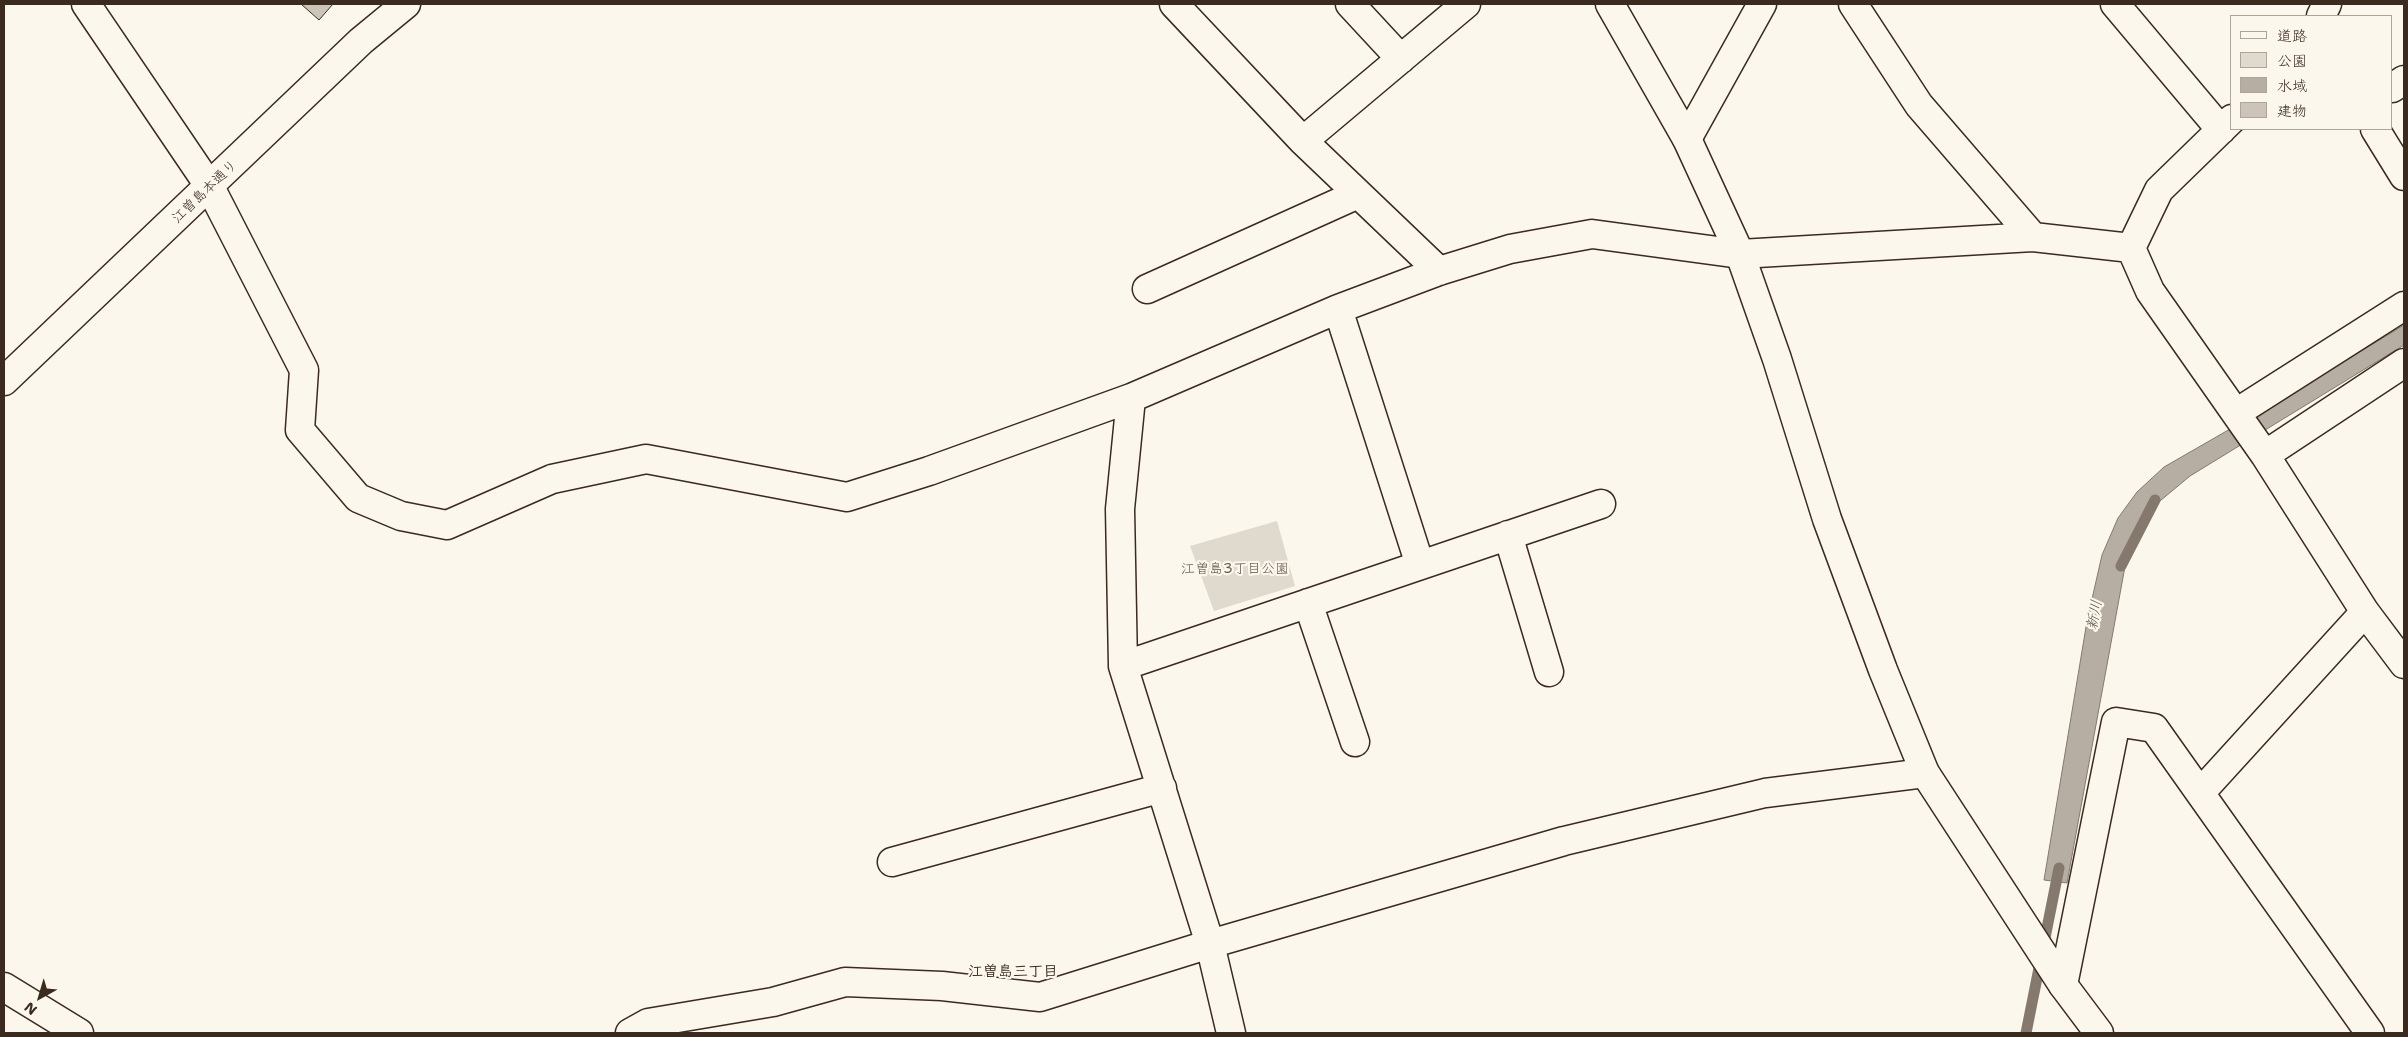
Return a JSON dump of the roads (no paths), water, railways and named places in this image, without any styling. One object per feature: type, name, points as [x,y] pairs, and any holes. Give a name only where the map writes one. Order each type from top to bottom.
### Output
[{"type":"street","points":[[86,4],[210,187],[304,370],[300,430],[358,498],[401,516],[448,525],[552,479],[646,459],[847,497],[929,472],[1131,398],[1338,309],[1439,271],[1510,248],[1592,234],[1740,254],[2033,237],[2131,248]]},
{"type":"street","name":"江曽島本通り","points":[[4,381],[210,187],[361,41],[406,4]]},
{"type":"street","points":[[1350,4],[1401,59]]},
{"type":"street","points":[[1303,141],[1466,4]]},
{"type":"street","points":[[1610,4],[1687,139],[1740,254],[1777,359],[1827,519],[1883,670],[1925,773],[2064,985],[2099,1033]]},
{"type":"street","points":[[1687,139],[1762,4]]},
{"type":"street","points":[[1853,4],[1919,105],[2033,237]]},
{"type":"street","points":[[2115,4],[2226,125],[2159,190],[2131,248],[2150,291],[2265,455],[2365,612],[2404,664]]},
{"type":"street","points":[[1176,5],[1303,141],[1439,271]]},
{"type":"street","points":[[2393,87],[2404,80]]},
{"type":"street","points":[[2376,130],[2404,176]]},
{"type":"street","points":[[1146,289],[1358,194]]},
{"type":"street","points":[[2236,413],[2404,306]]},
{"type":"street","points":[[1338,309],[1420,565]]},
{"type":"street","points":[[2265,455],[2404,363]]},
{"type":"street","points":[[1131,398],[1120,509],[1123,666],[1210,944],[1231,1033]]},
{"type":"street","points":[[1123,666],[1601,504]]},
{"type":"street","points":[[1508,535],[1549,672]]},
{"type":"street","points":[[1308,603],[1355,742]]},
{"type":"street","points":[[2201,792],[2365,612]]},
{"type":"street","points":[[2064,985],[2116,722],[2154,728],[2370,1033]]},
{"type":"street","points":[[630,1033],[648,1023],[773,1002],[845,982],[942,986],[1040,997],[1210,944],[1564,841],[1765,794],[1925,773]]},
{"type":"street","points":[[892,862],[1162,788]]},
{"type":"street","points":[[4,987],[79,1033]]},
{"type":"water","points":[[2404,325],[2404,345],[2190,476],[2160,501],[2139,524],[2131,539],[2124,572],[2067,883],[2044,880],[2087,621],[2102,555],[2118,518],[2137,492],[2164,467],[2284,398]]},
{"type":"waterway","name":"新川","points":[[2121,566],[2155,500]]},
{"type":"waterway","name":"新川","points":[[2026,1033],[2059,868]]},
{"type":"district","name":"江曽島三丁目","points":[[1013,972]]},
{"type":"park label","name":"江曽島3丁目公園","points":[[1235,569]]}]
